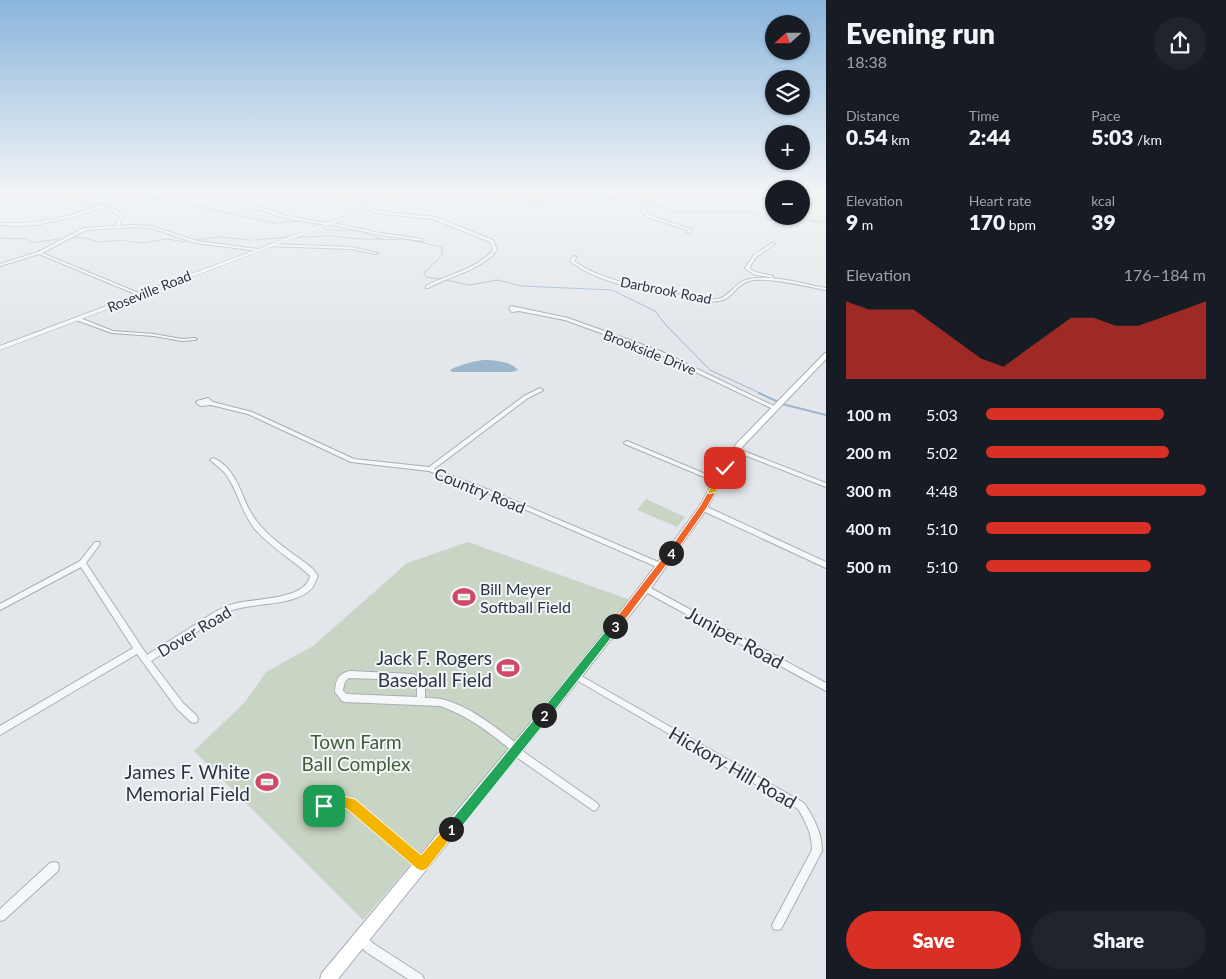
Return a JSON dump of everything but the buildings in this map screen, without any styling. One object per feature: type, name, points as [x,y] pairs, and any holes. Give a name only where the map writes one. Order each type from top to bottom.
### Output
[{"type":"main road","points":[[328,979],[576,676],[645,588],[703,508],[736,450],[826,355]]},
{"type":"street","points":[[0,265],[39,253],[65,239]]},
{"type":"street","points":[[186,239],[196,242],[258,250]]},
{"type":"street","name":"Roseville Road","points":[[0,348],[286,239]]},
{"type":"street","points":[[413,239],[422,240]]},
{"type":"street","points":[[427,287],[440,279],[480,265],[494,252],[494,244],[487,239]]},
{"type":"street","name":"Darbrook Road","points":[[773,244],[755,256],[747,269],[754,273],[826,289]]},
{"type":"street","points":[[269,245],[351,248],[376,253]]},
{"type":"street","points":[[39,253],[140,295]]},
{"type":"street","name":"Darbrook Road","points":[[575,257],[572,261],[577,267],[608,279],[651,290],[713,300],[722,299],[748,280],[794,283]]},
{"type":"street","name":"Brookside Drive","points":[[520,310],[566,319],[658,352],[778,405]]},
{"type":"street","points":[[78,319],[112,332],[154,335],[182,340],[195,339]]},
{"type":"street","points":[[430,469],[526,397],[540,390]]},
{"type":"street","name":"Country Road","points":[[211,403],[250,413],[353,461],[430,469],[487,491],[661,566]]},
{"type":"street","points":[[627,443],[718,481]]},
{"type":"street","points":[[736,450],[826,486]]},
{"type":"street","name":"Dover Road","points":[[146,660],[214,616],[234,606],[293,596],[314,582],[314,576],[310,571],[262,532],[252,521],[227,471],[221,464],[213,460]]},
{"type":"street","points":[[703,508],[826,565]]},
{"type":"street","points":[[0,606],[82,564],[98,544]]},
{"type":"street","points":[[82,564],[138,649],[180,706],[194,719]]},
{"type":"street","name":"Juniper Road","points":[[645,588],[826,687]]},
{"type":"street","points":[[0,731],[138,649]]},
{"type":"street","points":[[420,701],[421,682],[412,677],[349,674],[340,679],[338,692],[345,698],[440,702],[467,711],[516,750],[594,806]]},
{"type":"street","name":"Hickory Hill Road","points":[[576,676],[801,806],[810,820],[818,839],[817,851],[777,925]]},
{"type":"street","points":[[324,806],[335,800],[351,804],[422,865]]},
{"type":"street","points":[[0,916],[54,867]]},
{"type":"street","points":[[361,939],[370,948],[418,979]]},
{"type":"green space","points":[[646,499],[685,517],[677,527],[637,510]]},
{"type":"green space","name":"Town Farm Ball Complex","points":[[468,542],[630,600],[566,683],[363,920],[194,751],[245,702],[266,672],[313,646],[407,563]]},
{"type":"water","points":[[485,360],[508,363],[518,370],[512,372],[452,372],[450,370],[477,361]]},
{"type":"waterway","points":[[20,239],[29,239],[31,243],[58,239]]},
{"type":"waterway","points":[[88,239],[100,242],[121,240],[141,243],[167,239],[186,242]]},
{"type":"waterway","points":[[194,240],[205,239]]},
{"type":"waterway","points":[[237,239],[250,240]]},
{"type":"waterway","points":[[255,240],[269,239]]},
{"type":"waterway","points":[[359,239],[381,239]]},
{"type":"waterway","points":[[380,239],[405,239],[442,247],[442,255],[424,273],[426,277],[441,279]]},
{"type":"waterway","points":[[446,280],[469,285],[498,280],[521,286],[612,290],[655,311],[665,324],[710,370],[762,394]]},
{"type":"waterway","points":[[759,393],[778,402]]},
{"type":"waterway","points":[[782,404],[826,415]]},
{"type":"place","name":"Bill Meyer Softball Field","points":[[464,597]]},
{"type":"place","name":"Jack F. Rogers Baseball Field","points":[[508,668]]},
{"type":"place","name":"James F. White Memorial Field","points":[[267,782]]},
{"type":"route","points":[[324,806],[335,800],[351,804],[422,865],[576,676],[661,566],[703,508],[725,468]]}]
